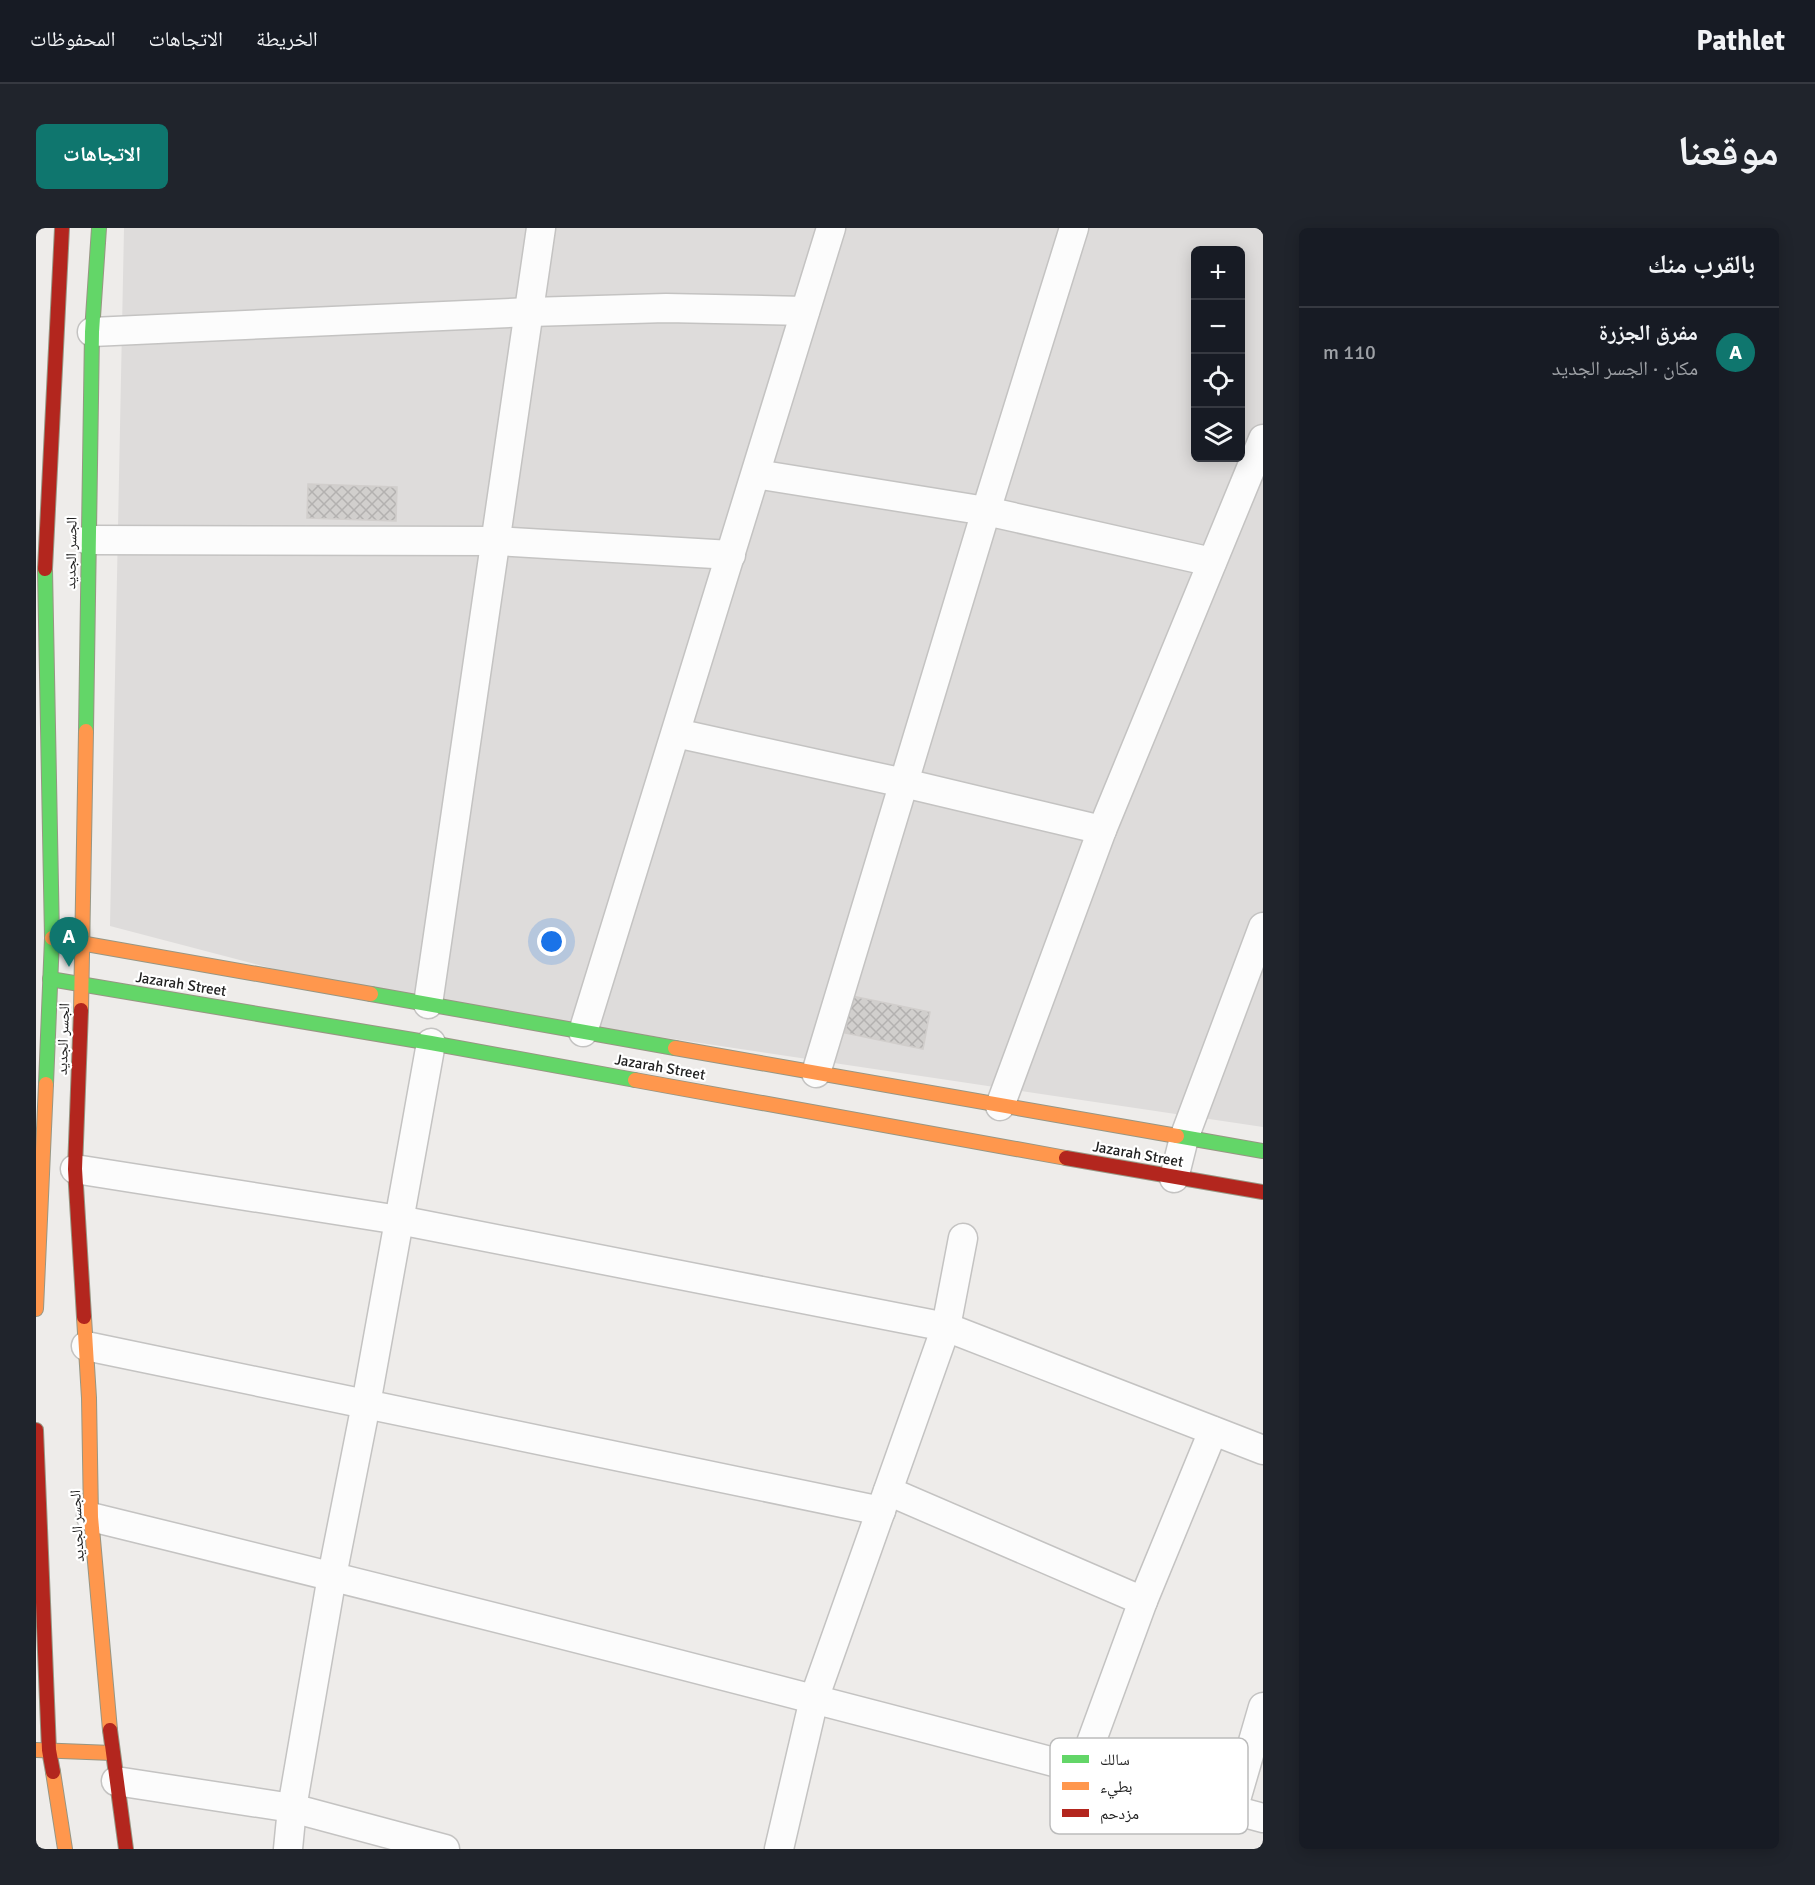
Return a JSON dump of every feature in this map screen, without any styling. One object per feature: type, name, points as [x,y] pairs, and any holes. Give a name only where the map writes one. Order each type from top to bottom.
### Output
[{"type":"main road","name":"الجسر الجديد","points":[[36,1310],[52,938],[45,549],[62,228]]},
{"type":"main road","name":"الجسر الجديد","points":[[99,228],[92,332],[83,944],[75,1168],[89,1398],[91,1517],[112,1753],[126,1849]]},
{"type":"main road","name":"Jazarah Street","points":[[52,938],[1263,1151]]},
{"type":"main road","name":"Jazarah Street","points":[[36,975],[81,985],[431,1043],[1174,1178],[1263,1192]]},
{"type":"main road","points":[[36,1430],[43,1750],[65,1849]]},
{"type":"main road","points":[[43,1750],[112,1753]]},
{"type":"street","points":[[428,1004],[541,228]]},
{"type":"street","points":[[583,1032],[831,228]]},
{"type":"street","points":[[816,1073],[1074,228]]},
{"type":"street","points":[[92,332],[530,312],[666,309],[805,311]]},
{"type":"street","points":[[1000,1106],[1102,830],[1263,439]]},
{"type":"street","points":[[756,474],[986,511],[1212,562]]},
{"type":"street","points":[[88,540],[496,541],[731,555]]},
{"type":"street","points":[[675,733],[904,783],[1102,830]]},
{"type":"street","points":[[1174,1178],[1184,1138],[1263,927]]},
{"type":"street","points":[[288,1849],[292,1808],[332,1576],[366,1404],[431,1043]]},
{"type":"street","points":[[75,1168],[399,1220],[946,1327],[1263,1450]]},
{"type":"street","points":[[779,1849],[814,1699],[946,1327],[963,1238]]},
{"type":"street","points":[[86,1346],[366,1404],[884,1501],[1143,1601]]},
{"type":"street","points":[[1093,1738],[1143,1601],[1213,1431]]},
{"type":"street","points":[[91,1517],[814,1699],[1050,1762]]},
{"type":"street","points":[[1248,1758],[1263,1707]]},
{"type":"street","points":[[116,1781],[292,1808],[445,1849]]},
{"type":"street","points":[[1248,1814],[1263,1818]]},
{"type":"shaded area","points":[[124,228],[1263,228],[1263,1127],[365,993],[110,926]]},
{"type":"building","points":[[308,484],[397,487],[396,521],[307,518]]},
{"type":"building","points":[[852,996],[930,1012],[923,1049],[845,1033]]},
{"type":"traffic: fast","points":[[86,731],[92,332],[99,228]]},
{"type":"traffic: fast","points":[[45,569],[52,938],[46,1084]]},
{"type":"traffic: fast","points":[[50,979],[635,1080]]},
{"type":"traffic: fast","points":[[371,994],[675,1048]]},
{"type":"traffic: fast","points":[[1177,1136],[1263,1151]]},
{"type":"traffic: slow","points":[[81,1010],[86,731]]},
{"type":"traffic: slow","points":[[52,938],[371,994]]},
{"type":"traffic: slow","points":[[675,1048],[1177,1136]]},
{"type":"traffic: slow","points":[[635,1080],[1066,1158]]},
{"type":"traffic: slow","points":[[36,1309],[46,1084]]},
{"type":"traffic: slow","points":[[84,1317],[89,1398],[91,1517],[110,1730]]},
{"type":"traffic: slow","points":[[36,1750],[112,1753]]},
{"type":"traffic: slow","points":[[53,1772],[65,1849]]},
{"type":"traffic: jam","points":[[45,569],[62,228]]},
{"type":"traffic: jam","points":[[81,1010],[75,1169],[84,1317]]},
{"type":"traffic: jam","points":[[1066,1158],[1263,1192]]},
{"type":"traffic: jam","points":[[36,1430],[49,1750],[53,1772]]},
{"type":"traffic: jam","points":[[110,1730],[126,1849]]},
{"type":"place","name":"مفرق الجزرة","points":[[69,967]]}]
